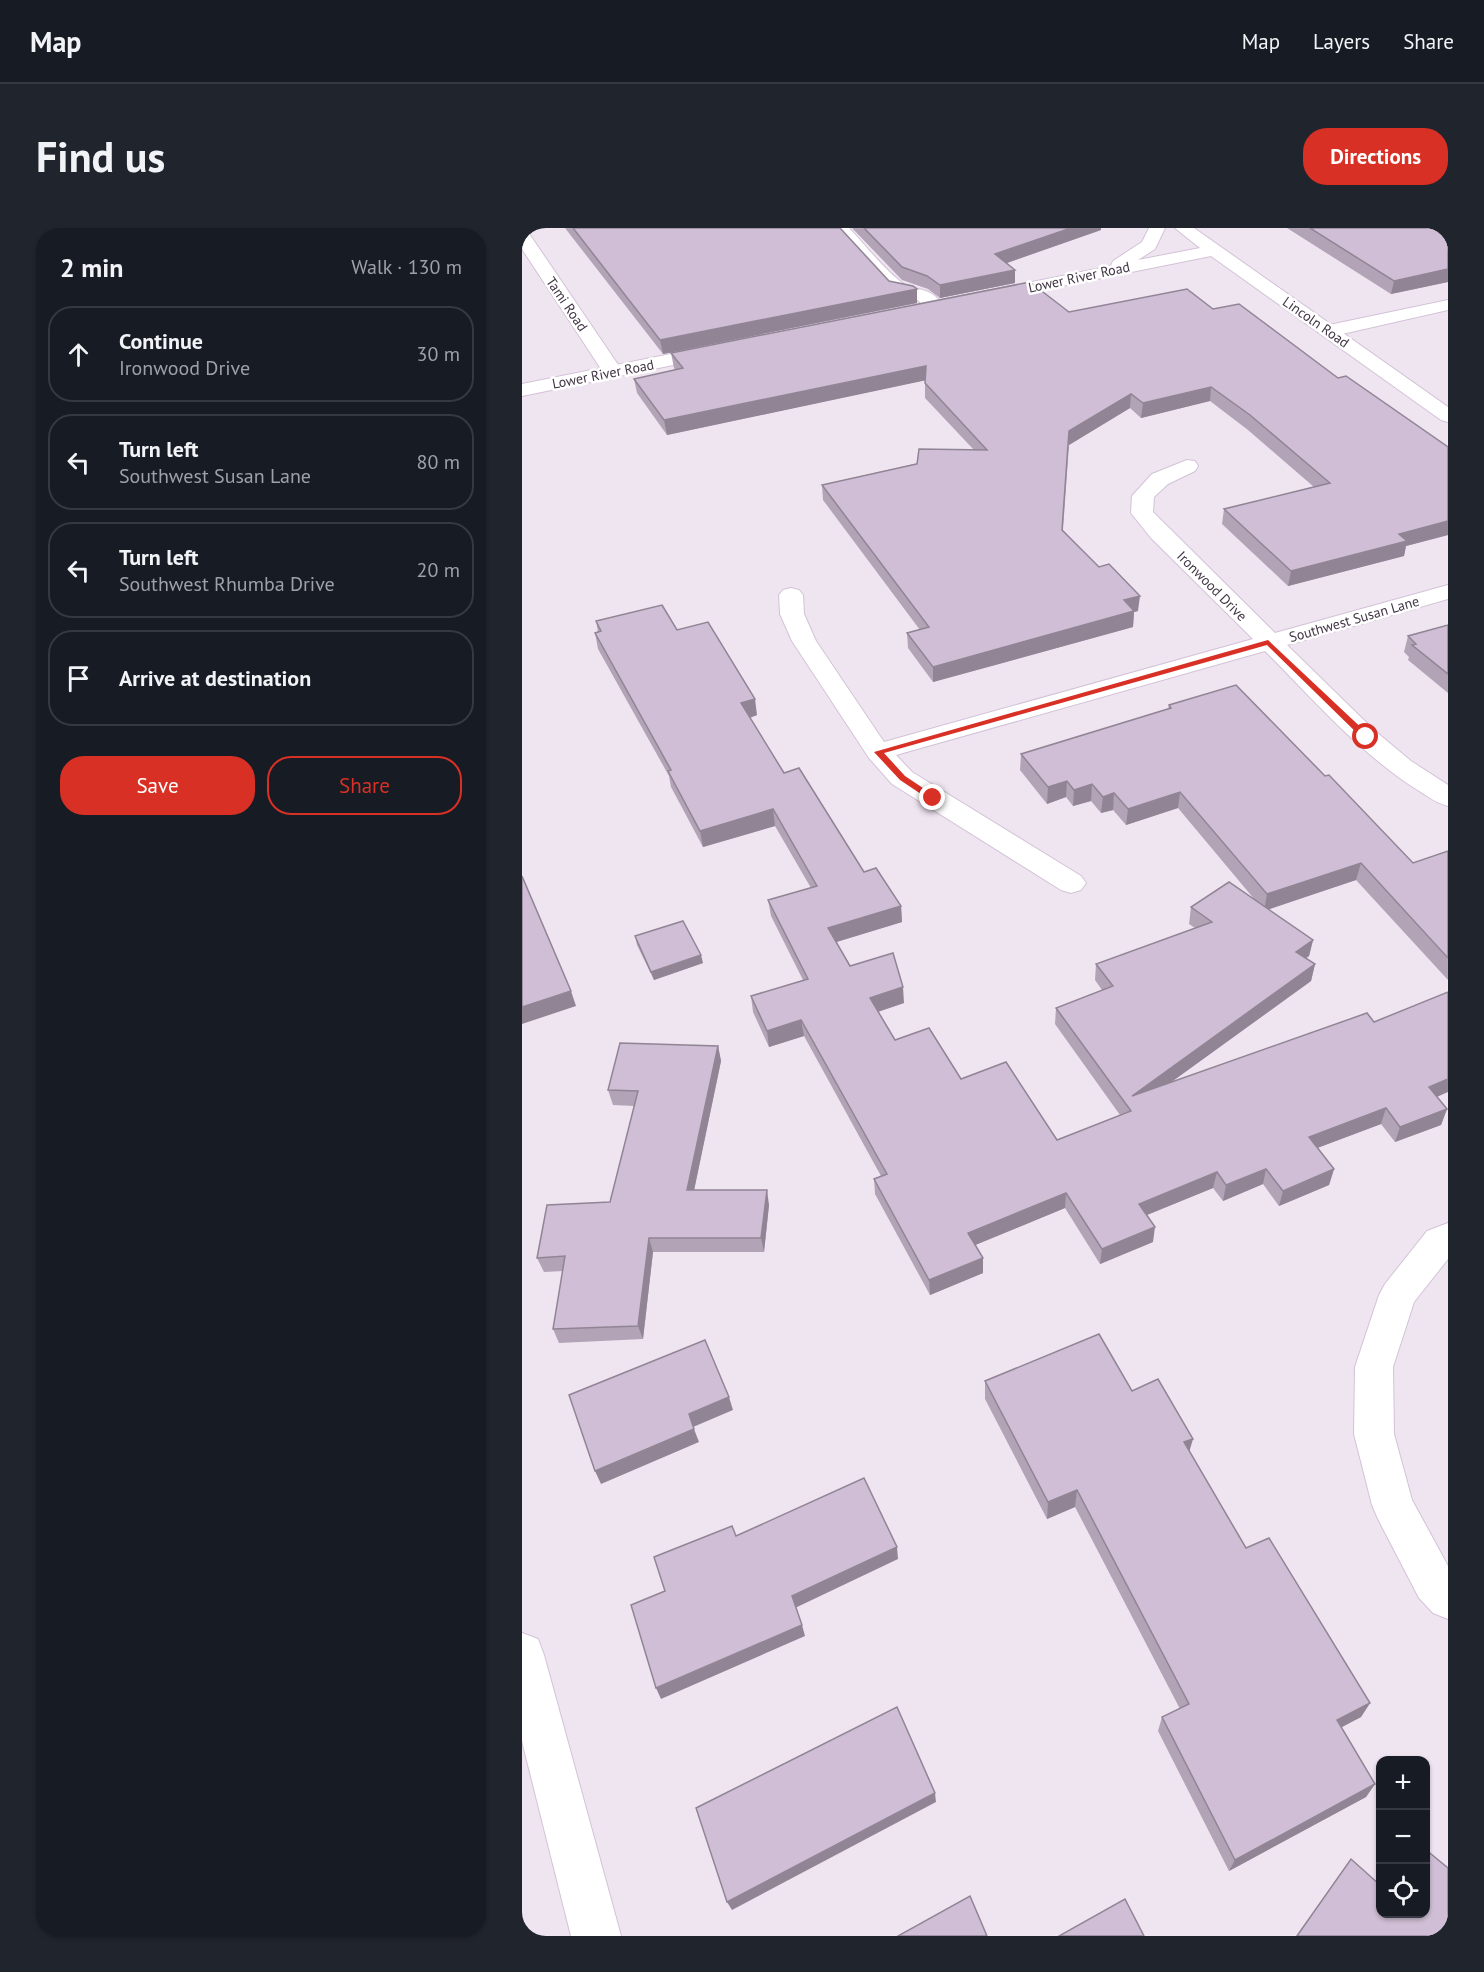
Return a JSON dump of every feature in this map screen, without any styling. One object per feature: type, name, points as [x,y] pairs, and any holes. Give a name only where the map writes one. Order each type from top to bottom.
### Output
[{"type":"street","points":[[840,228],[902,302],[920,294],[935,306]]},
{"type":"street","points":[[1082,276],[1125,263],[1149,245],[1156,228]]},
{"type":"street","name":"Lincoln Road","points":[[1184,228],[1448,416]]},
{"type":"street","name":"Tami Road","points":[[522,236],[613,372]]},
{"type":"street","name":"Lower River Road","points":[[902,302],[935,306],[1214,250]]},
{"type":"street","points":[[1329,331],[1448,305]]},
{"type":"street","name":"Lower River Road","points":[[522,390],[728,348]]},
{"type":"street","name":"Ironwood Drive","points":[[1187,466],[1160,478],[1154,484],[1143,496],[1142,513],[1159,534],[1366,737],[1401,767],[1448,797]]},
{"type":"street","name":"Southwest Susan Lane","points":[[878,752],[1448,592]]},
{"type":"street","points":[[791,595],[792,614],[804,641],[878,752],[902,778],[1071,883]]},
{"type":"street","points":[[1448,1238],[1440,1242],[1398,1295],[1374,1367],[1374,1434],[1393,1505],[1434,1583],[1448,1598]]},
{"type":"street","points":[[522,1655],[596,1936]]},
{"type":"building","points":[[573,228],[840,228],[889,281],[917,289],[660,340]]},
{"type":"building","points":[[864,228],[1071,228],[995,254],[1015,270],[940,285],[927,276],[902,267]]},
{"type":"building","points":[[1310,228],[1448,228],[1448,269],[1394,281]]},
{"type":"building","points":[[1030,282],[1069,312],[1187,289],[1213,309],[1239,304],[1338,378],[1346,376],[1448,447],[1448,521],[1399,534],[1407,541],[1291,571],[1224,509],[1330,483],[1250,415],[1211,387],[1143,403],[1131,394],[1069,431],[1062,530],[1099,567],[1109,564],[1140,596],[1124,600],[1134,611],[933,667],[907,633],[929,627],[822,485],[917,464],[919,449],[987,450],[925,383],[926,366],[664,420],[634,379],[683,368],[671,353]]},
{"type":"building","points":[[662,605],[677,630],[708,622],[755,699],[741,703],[784,773],[799,768],[864,872],[876,868],[901,906],[828,928],[850,966],[893,953],[903,987],[870,998],[895,1040],[929,1028],[961,1079],[1006,1062],[1057,1140],[1131,1111],[1056,1008],[1113,986],[1096,964],[1212,922],[1191,907],[1229,882],[1313,940],[1296,952],[1315,964],[1132,1096],[1367,1013],[1374,1022],[1448,992],[1448,1079],[1429,1087],[1447,1109],[1400,1127],[1386,1108],[1309,1137],[1334,1169],[1283,1191],[1266,1169],[1226,1185],[1217,1172],[1139,1204],[1155,1227],[1102,1249],[1066,1193],[968,1233],[983,1258],[929,1280],[874,1179],[887,1174],[801,1020],[767,1031],[751,996],[808,979],[768,900],[817,886],[773,809],[700,831],[668,771],[671,770],[595,633],[601,631],[596,621]]},
{"type":"building","points":[[1448,625],[1448,674],[1412,645],[1416,644],[1408,636]]},
{"type":"building","points":[[1236,685],[1325,776],[1329,775],[1413,863],[1448,851],[1448,958],[1361,863],[1267,894],[1180,792],[1128,809],[1114,793],[1103,797],[1092,784],[1074,790],[1067,781],[1048,787],[1021,754],[1171,708],[1169,705]]},
{"type":"building","points":[[522,876],[571,991],[522,1007]]},
{"type":"building","points":[[683,921],[701,955],[651,972],[635,936]]},
{"type":"building","points":[[620,1043],[718,1046],[687,1190],[767,1190],[761,1238],[649,1238],[638,1326],[553,1329],[565,1256],[537,1258],[547,1205],[610,1202],[638,1091],[608,1090]]},
{"type":"building","points":[[1099,1334],[1132,1391],[1158,1379],[1193,1439],[1184,1442],[1246,1548],[1269,1538],[1370,1703],[1337,1720],[1375,1784],[1235,1860],[1162,1717],[1189,1704],[1077,1490],[1048,1502],[985,1381]]},
{"type":"building","points":[[705,1340],[729,1397],[689,1414],[694,1429],[595,1471],[569,1395]]},
{"type":"building","points":[[864,1478],[897,1547],[792,1596],[802,1625],[656,1688],[631,1605],[665,1591],[654,1557],[732,1526],[736,1536]]},
{"type":"building","points":[[897,1707],[935,1793],[727,1902],[696,1808]]},
{"type":"building","points":[[1430,1853],[1448,1868],[1448,1936],[1297,1936],[1351,1859],[1376,1881],[1376,1918],[1430,1918]]},
{"type":"building","points":[[970,1896],[987,1936],[898,1936]]},
{"type":"building","points":[[1125,1899],[1144,1936],[1059,1936]]},
{"type":"route","points":[[933,798],[902,778],[878,752],[1268,643],[1366,737]]}]
